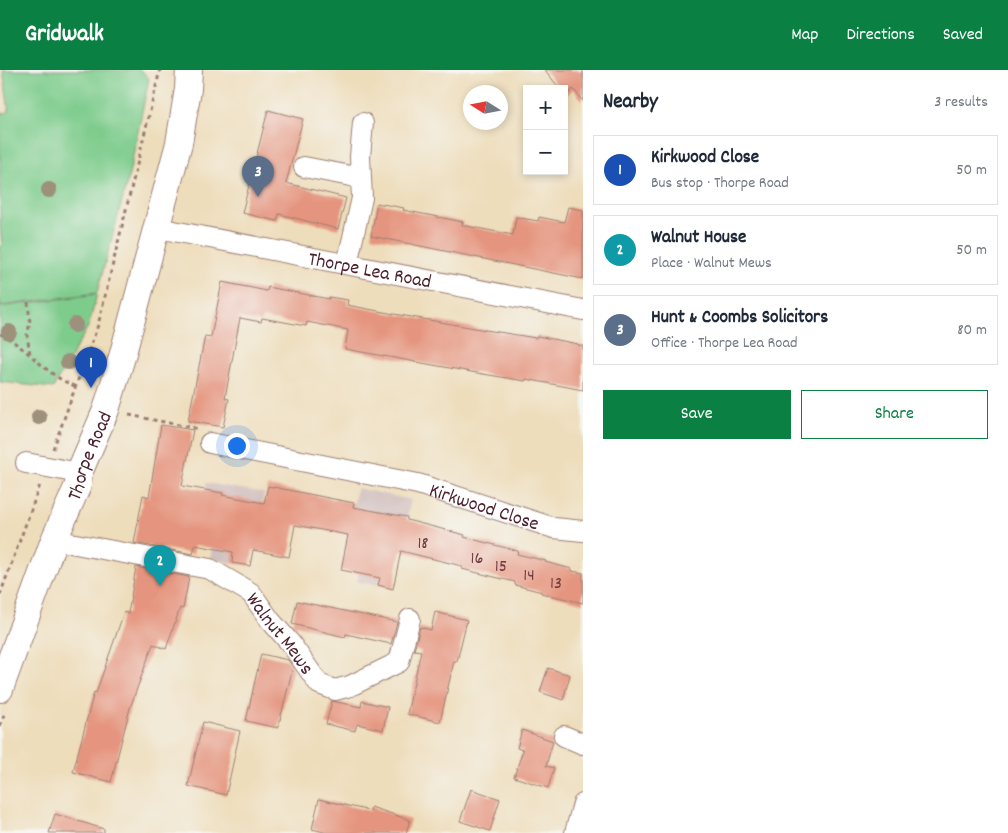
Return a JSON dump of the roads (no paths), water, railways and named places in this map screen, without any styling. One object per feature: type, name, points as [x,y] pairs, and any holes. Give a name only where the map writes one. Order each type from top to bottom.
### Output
[{"type":"main road","name":"Thorpe Road","points":[[0,689],[54,540],[78,485],[79,473],[106,410],[158,228],[179,143],[186,76]]},
{"type":"street","points":[[348,264],[362,198],[360,157],[363,123]]},
{"type":"street","points":[[304,167],[361,178]]},
{"type":"street","name":"Thorpe Lea Road","points":[[158,228],[583,310]]},
{"type":"street","name":"Kirkwood Close","points":[[210,443],[418,484],[554,528],[583,531]]},
{"type":"street","points":[[26,463],[79,473]]},
{"type":"street","name":"Walnut Mews","points":[[54,540],[210,569],[251,593],[270,620],[291,644],[319,684],[335,690],[350,686],[399,662],[410,619]]},
{"type":"street","points":[[564,736],[583,744]]},
{"type":"street","points":[[575,833],[583,804]]},
{"type":"place","name":"Hunt & Coombs Solicitors","points":[[258,197]]},
{"type":"place","name":"Kirkwood Close","points":[[91,388]]},
{"type":"place","name":"Walnut House","points":[[160,586]]}]
